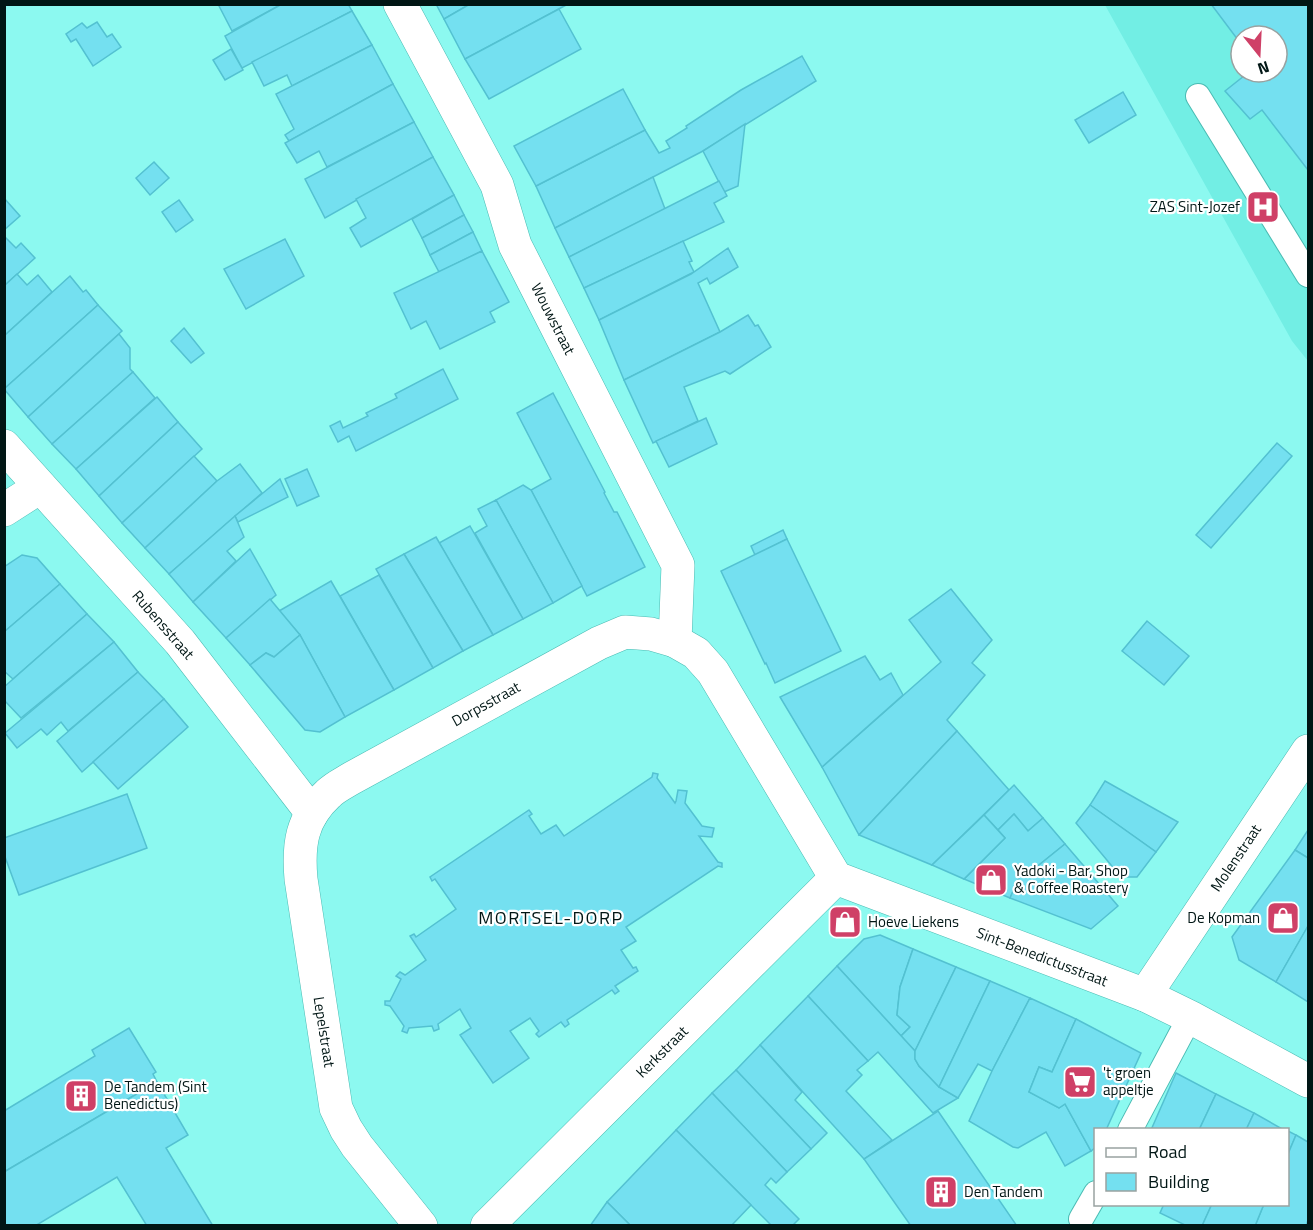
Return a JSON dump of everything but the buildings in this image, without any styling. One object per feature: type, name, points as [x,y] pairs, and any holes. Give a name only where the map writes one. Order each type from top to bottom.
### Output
[{"type":"street","name":"Wouwstraat","points":[[400,4],[497,185],[515,245],[678,565],[675,641]]},
{"type":"street","name":"Rubensstraat","points":[[4,446],[180,642],[312,813]]},
{"type":"street","points":[[4,510],[40,486]]},
{"type":"street","name":"Dorpsstraat","points":[[312,813],[328,793],[352,778],[599,642],[625,632],[651,634],[675,641]]},
{"type":"street","points":[[675,641],[696,653],[713,672],[836,878]]},
{"type":"street","name":"Molenstraat","points":[[1145,995],[1308,751]]},
{"type":"street","name":"Lepelstraat","points":[[312,813],[302,834],[299,855],[336,1108],[357,1146],[421,1226]]},
{"type":"street","name":"Sint-Benedictusstraat","points":[[836,878],[1145,995],[1308,1081]]},
{"type":"street","name":"Kerkstraat","points":[[487,1226],[836,878]]},
{"type":"lane","points":[[1198,96],[1308,274]]},
{"type":"lane","points":[[1131,1128],[1190,1017]]},
{"type":"lane","points":[[1082,1220],[1094,1195]]},
{"type":"shaded area","name":"ZAS Sint-Jozef","points":[[1105,5],[1308,5],[1308,361],[1292,341]]},
{"type":"place","name":"ZAS Sint-Jozef","points":[[1263,207]]},
{"type":"place","name":"Yadoki - Bar, Shop & Coffee Roastery","points":[[991,880]]},
{"type":"place","name":"De Kopman","points":[[1283,918]]},
{"type":"place","name":"Hoeve Liekens","points":[[845,922]]},
{"type":"place","name":"'t groen appeltje","points":[[1080,1082]]},
{"type":"place","name":"De Tandem (Sint Benedictus)","points":[[81,1096]]},
{"type":"place","name":"Den Tandem","points":[[941,1192]]},
{"type":"district","name":"MORTSEL-DORP","points":[[551,918]]}]
